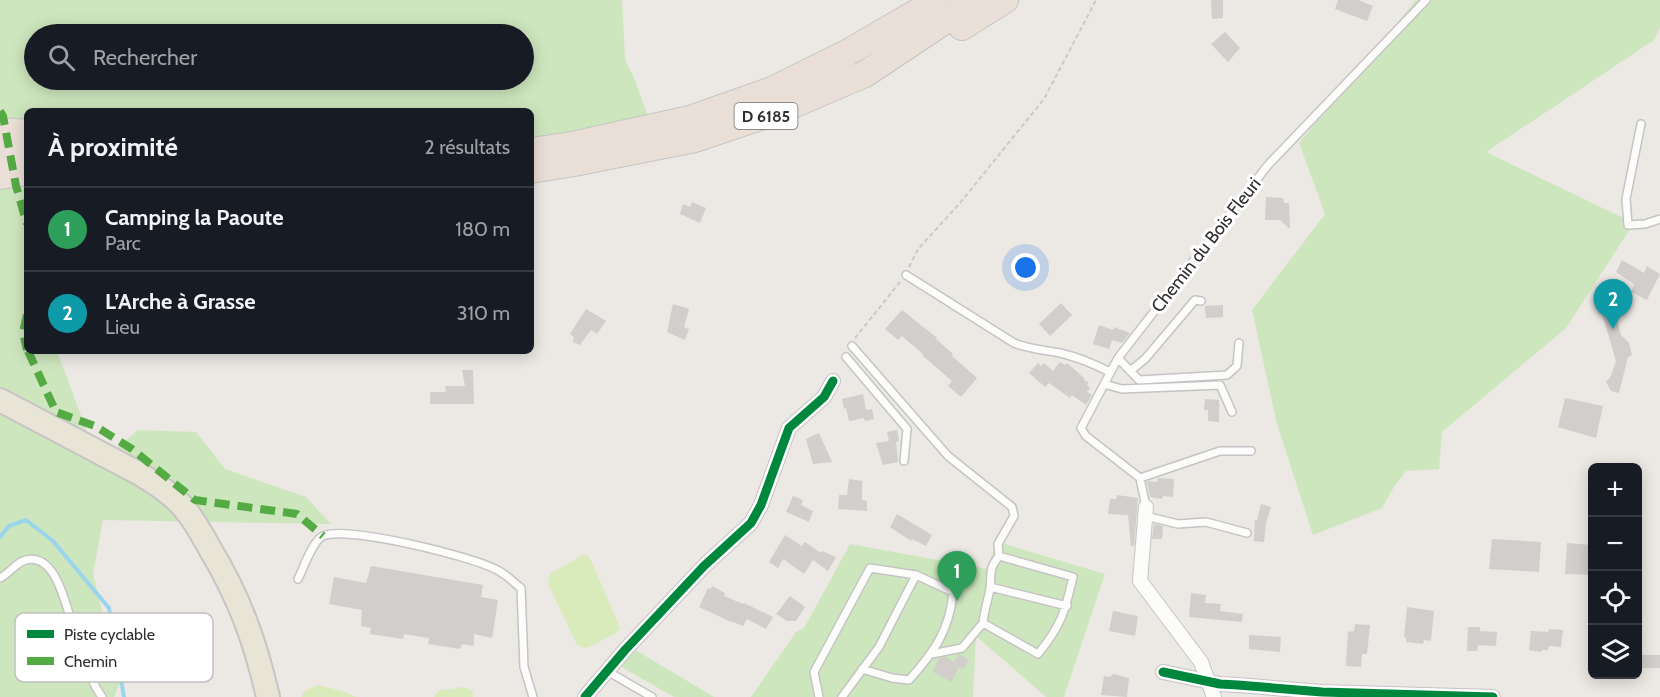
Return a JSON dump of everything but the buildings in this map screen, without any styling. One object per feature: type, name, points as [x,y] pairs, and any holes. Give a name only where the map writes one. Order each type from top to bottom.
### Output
[{"type":"highway","name":"D 6185","points":[[534,151],[572,145],[690,119],[772,90],[847,53],[938,0]]},
{"type":"highway","name":"D 6185","points":[[534,170],[574,164],[695,139],[782,110],[865,74],[976,0]]},
{"type":"highway","points":[[865,74],[909,57],[1005,0]]},
{"type":"highway","points":[[0,131],[24,133]]},
{"type":"highway","points":[[0,152],[24,152]]},
{"type":"highway","points":[[0,169],[24,171]]},
{"type":"highway","points":[[0,176],[24,172]]},
{"type":"main road","points":[[0,400],[140,474],[160,487],[183,507],[213,553],[243,611],[256,645],[268,697]]},
{"type":"street","points":[[585,697],[704,566],[751,523],[761,505],[789,428],[824,397],[833,381]]},
{"type":"street","points":[[1145,512],[1140,581],[1201,662],[1214,697]]},
{"type":"street","points":[[1163,672],[1220,684],[1322,692],[1493,697]]},
{"type":"lane","name":"Chemin du Bois Fleuri","points":[[1140,478],[1082,432],[1083,424],[1118,358],[1268,165],[1426,0]]},
{"type":"lane","points":[[1641,124],[1626,199],[1628,225],[1645,224],[1660,219]]},
{"type":"lane","points":[[906,275],[1014,343],[1027,348],[1061,353],[1085,360],[1110,372]]},
{"type":"lane","points":[[1130,371],[1145,359],[1195,300],[1201,300]]},
{"type":"lane","points":[[1118,358],[1139,380],[1227,375],[1237,366],[1239,344]]},
{"type":"lane","points":[[852,346],[948,456],[1012,507],[1014,516],[998,544],[999,556],[991,567],[990,587],[983,623],[962,648],[932,654]]},
{"type":"lane","points":[[846,357],[907,429],[904,461]]},
{"type":"lane","points":[[1104,384],[1122,389],[1220,385],[1232,412]]},
{"type":"lane","points":[[1247,533],[1206,522],[1178,524],[1145,512],[1140,478],[1220,451],[1251,451]]},
{"type":"lane","points":[[298,579],[316,542],[323,536],[338,533],[427,547],[472,559],[500,571],[521,588],[524,667],[532,697]]},
{"type":"lane","points":[[983,623],[1038,654],[1055,634],[1067,606],[1073,577],[999,556]]},
{"type":"lane","points":[[0,578],[26,560],[34,560],[49,568],[61,589],[68,613]]},
{"type":"lane","points":[[819,697],[814,672],[870,568],[916,575],[953,592],[951,613],[932,654],[909,680],[892,678],[862,669]]},
{"type":"lane","points":[[842,697],[879,647],[916,575]]},
{"type":"lane","points":[[990,587],[1067,606]]},
{"type":"lane","points":[[607,671],[652,697]]},
{"type":"lane","points":[[93,682],[102,697]]},
{"type":"path","points":[[852,346],[859,332],[906,275],[918,249],[960,203],[1044,99],[1096,0]]},
{"type":"green space","points":[[0,0],[622,0],[625,59],[635,80],[662,157],[534,178],[534,108],[24,108],[24,354],[58,354],[99,464],[138,430],[196,432],[225,469],[306,497],[331,524],[103,520],[93,574],[103,613],[15,613],[15,682],[120,682],[114,697],[0,697]]},
{"type":"green space","points":[[1416,0],[1660,0],[1660,28],[1654,40],[1486,152],[1634,223],[1566,328],[1442,432],[1439,469],[1406,471],[1382,508],[1313,535],[1277,424],[1252,310],[1325,214],[1299,143]]},
{"type":"green space","points":[[1001,543],[1105,574],[1064,697],[1046,697],[976,636],[973,697],[751,697],[796,632],[804,628],[850,544],[987,569],[994,548],[997,550]]},
{"type":"green space","points":[[583,555],[588,556],[591,560],[620,628],[616,633],[587,648],[577,645],[548,584],[550,574]]},
{"type":"green space","points":[[632,648],[714,697],[674,697],[618,665]]},
{"type":"green space","points":[[317,685],[346,692],[356,697],[301,697],[304,692]]},
{"type":"green space","points":[[463,687],[472,690],[473,697],[434,697],[438,691]]},
{"type":"waterway","points":[[0,537],[9,526],[26,520],[53,541],[109,608],[110,613]]},
{"type":"waterway","points":[[121,682],[124,697]]},
{"type":"marked path","points":[[0,111],[24,214]]},
{"type":"marked path","points":[[24,328],[24,336]]},
{"type":"marked path","points":[[29,354],[56,412],[95,426],[132,449],[195,500],[297,514],[323,536]]},
{"type":"cycle path","points":[[585,697],[625,650],[704,566],[751,523],[761,505],[789,428],[824,397],[833,381]]},
{"type":"cycle path","points":[[1163,672],[1220,684],[1322,692],[1493,697]]},
{"type":"place","name":"L’Arche à Grasse","points":[[1613,329]]},
{"type":"place","name":"Camping la Paoute","points":[[957,601]]}]
